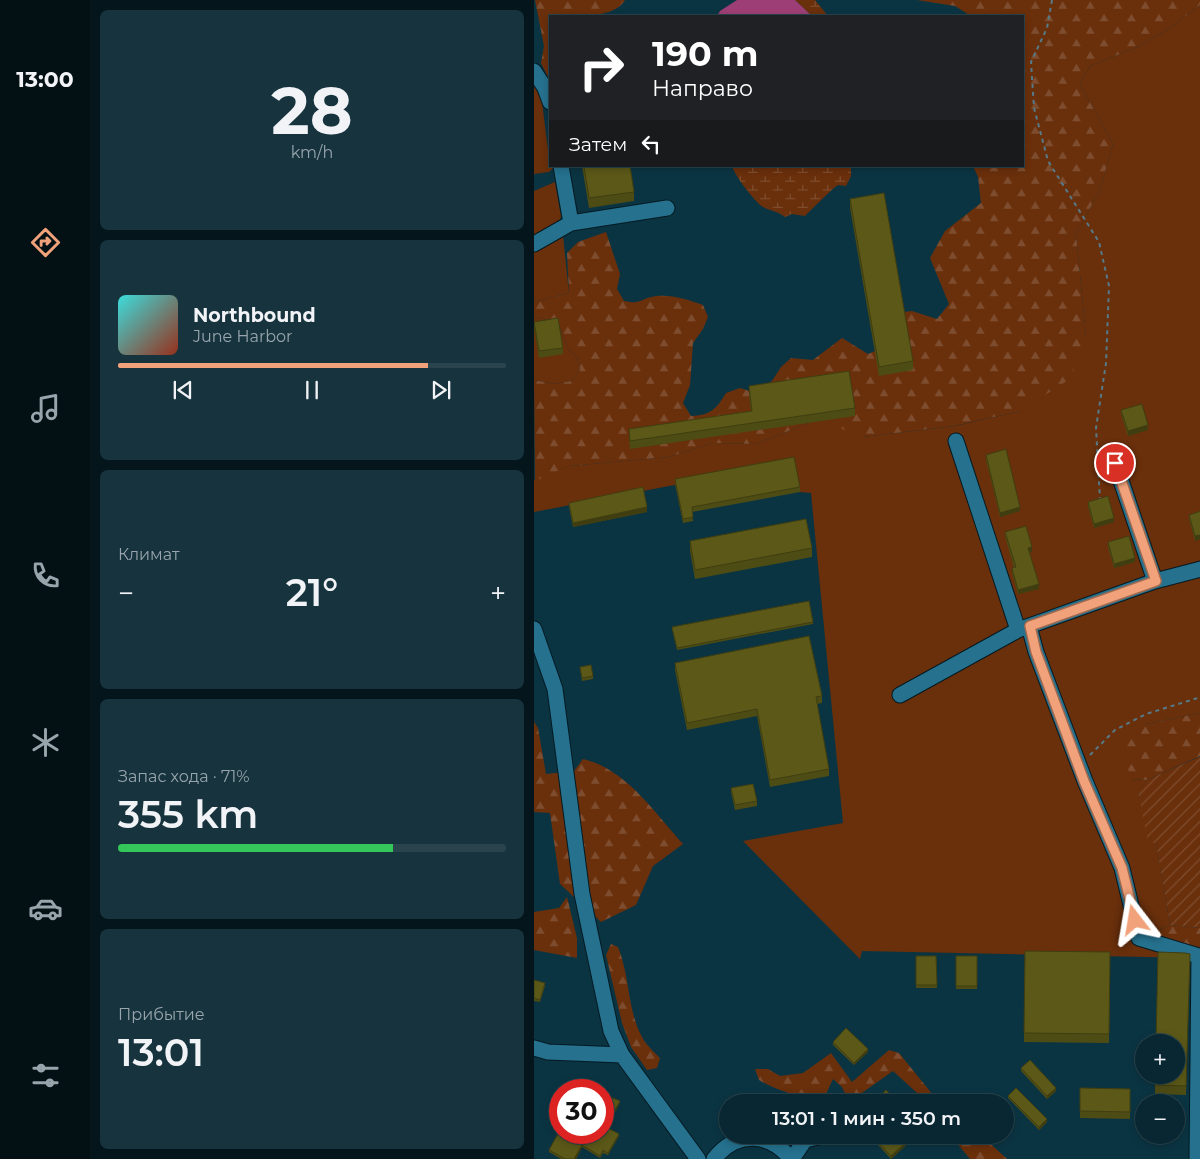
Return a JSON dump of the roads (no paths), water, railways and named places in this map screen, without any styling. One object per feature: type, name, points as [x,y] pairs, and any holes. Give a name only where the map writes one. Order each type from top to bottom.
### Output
[{"type":"street","points":[[534,71],[545,88],[549,99]]},
{"type":"street","points":[[561,167],[571,223]]},
{"type":"street","points":[[534,244],[571,223],[666,208]]},
{"type":"street","points":[[956,442],[1024,628],[1036,652],[1081,772],[1122,868],[1139,938],[1199,956],[1197,1159]]},
{"type":"street","points":[[1115,463],[1156,581]]},
{"type":"street","points":[[900,695],[1024,628],[1156,581],[1200,569]]},
{"type":"street","points":[[534,629],[555,689],[569,806],[588,931],[611,1031],[622,1055],[698,1159]]},
{"type":"street","points":[[534,1048],[548,1052],[622,1055]]},
{"type":"street","points":[[714,1159],[720,1150],[741,1140],[755,1137],[769,1140],[782,1147],[792,1159],[802,1144]]}]
